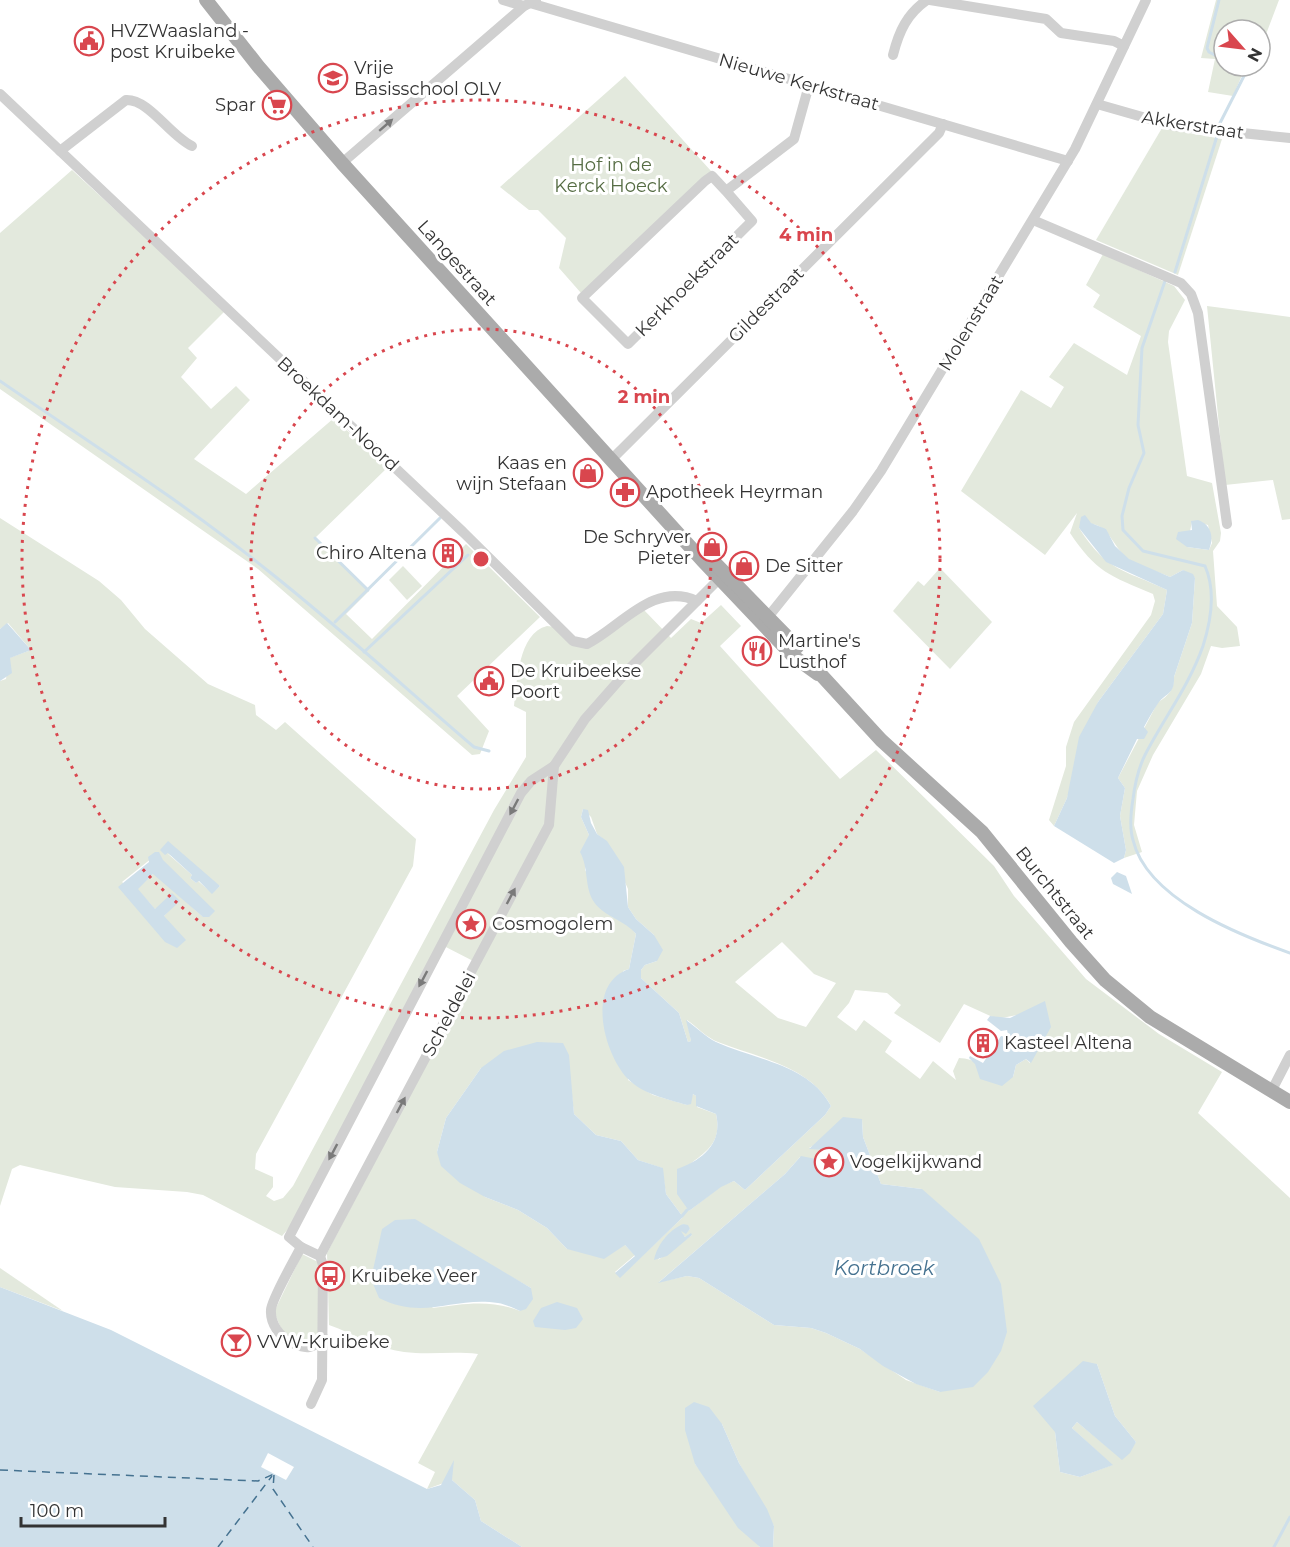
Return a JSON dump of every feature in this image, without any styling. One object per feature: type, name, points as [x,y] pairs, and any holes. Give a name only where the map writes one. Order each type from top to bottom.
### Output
[{"type":"main road","name":"Langestraat","points":[[206,0],[258,66],[342,164],[688,543],[723,575],[765,621]]},
{"type":"main road","name":"Burchtstraat","points":[[765,621],[793,656],[818,674],[881,740],[982,832],[1071,942],[1105,980],[1150,1017],[1290,1102]]},
{"type":"street","name":"Nieuwe Kerkstraat","points":[[503,0],[530,3],[1068,161]]},
{"type":"street","points":[[894,55],[901,30],[909,16],[929,0],[983,4],[1047,19],[1061,33],[1114,42],[1124,46]]},
{"type":"street","name":"Molenstraat","points":[[765,621],[868,492],[1068,161],[1097,104],[1144,0]]},
{"type":"street","points":[[342,164],[530,3]]},
{"type":"street","points":[[726,191],[794,139],[809,85]]},
{"type":"street","name":"Broekdam-Noord","points":[[0,94],[463,532],[573,641],[586,644],[634,610],[668,597],[683,596],[697,601]]},
{"type":"street","points":[[60,151],[126,100],[139,101],[178,140],[192,146]]},
{"type":"street","name":"Akkerstraat","points":[[1097,104],[1174,126],[1290,138]]},
{"type":"street","name":"Gildestraat","points":[[612,459],[939,133],[943,124]]},
{"type":"street","name":"Kerkhoekstraat","points":[[712,176],[726,191],[752,221],[628,344],[582,298],[705,181],[712,176]]},
{"type":"street","points":[[1034,220],[1181,282],[1191,294],[1198,313],[1227,524]]},
{"type":"street","points":[[311,1404],[322,1380],[325,1339],[324,1272],[320,1256],[289,1238],[521,793],[531,781],[554,766],[604,695],[723,575]]},
{"type":"street","name":"Scheldelei","points":[[320,1256],[549,825],[554,766]]},
{"type":"street","points":[[1272,1090],[1290,1055]]},
{"type":"street","points":[[301,1247],[270,1309],[274,1325],[282,1338],[303,1348],[312,1348],[325,1339]]},
{"type":"green space","points":[[1216,0],[1279,0],[1272,18],[1212,18],[1212,59],[1201,58]]},
{"type":"green space","points":[[1212,73],[1212,78],[1241,78],[1233,96],[1208,92]]},
{"type":"green space","name":"Hof in de Kerck Hoeck","points":[[625,76],[711,171],[581,293],[559,268],[566,238],[538,210],[529,210],[500,187]]},
{"type":"green space","points":[[1162,128],[1222,139],[1178,275],[1096,240]]},
{"type":"green space","points":[[72,170],[225,311],[188,348],[197,358],[181,377],[211,409],[236,386],[250,400],[194,459],[246,494],[334,418],[387,468],[315,538],[369,591],[346,614],[372,639],[466,544],[540,617],[457,696],[489,731],[480,754],[472,755],[258,569],[0,389],[0,233]]},
{"type":"green space","points":[[1103,254],[1174,286],[1185,300],[1169,331],[1168,342],[1187,476],[1212,483],[1221,533],[1220,541],[1213,551],[1217,606],[1237,627],[1240,646],[1222,648],[1211,646],[1201,674],[1153,755],[1137,791],[1134,825],[1142,852],[1124,858],[1126,850],[1120,816],[1125,788],[1118,778],[1158,702],[1172,689],[1192,623],[1195,578],[1183,570],[1170,577],[1142,566],[1127,558],[1099,526],[1082,523],[1079,528],[1089,543],[1108,562],[1167,590],[1163,614],[1098,702],[1067,798],[1054,826],[1049,820],[1066,766],[1066,747],[1074,722],[1151,615],[1155,601],[1153,594],[1115,577],[1096,565],[1079,546],[1070,533],[1077,513],[1045,555],[961,491],[1021,390],[1051,408],[1064,387],[1049,377],[1074,343],[1127,375],[1141,336],[1093,307],[1100,295],[1086,285]],"holes":[[[1192,521],[1208,525],[1212,543],[1209,550],[1187,547]]]},
{"type":"green space","points":[[1207,306],[1290,317],[1290,519],[1282,520],[1273,480],[1225,485]]},
{"type":"green space","points":[[0,518],[99,581],[121,600],[145,629],[208,684],[255,705],[256,715],[276,730],[285,722],[416,839],[413,866],[256,1154],[255,1169],[273,1177],[273,1187],[266,1196],[274,1201],[283,1198],[293,1186],[494,810],[526,757],[526,712],[514,706],[518,672],[530,638],[547,626],[555,627],[582,648],[590,647],[643,609],[671,638],[691,619],[701,623],[721,605],[741,626],[720,646],[840,779],[876,750],[994,866],[1014,896],[1086,979],[1159,1034],[1222,1072],[1198,1113],[1290,1198],[1290,1547],[773,1547],[774,1526],[739,1463],[722,1424],[695,1464],[760,1547],[522,1547],[481,1521],[475,1500],[452,1480],[427,1489],[435,1472],[418,1463],[478,1354],[413,1353],[394,1350],[375,1345],[329,1325],[327,1253],[479,964],[438,943],[289,1228],[282,1236],[203,1195],[115,1187],[20,1165],[12,1169],[0,1206],[0,681],[6,679],[9,658],[31,650],[8,623],[0,629]],"holes":[[[583,809],[591,817],[597,834],[607,842],[628,889],[628,907],[636,919],[654,935],[657,961],[645,965],[641,970],[641,978],[679,1013],[688,1042],[691,1041],[687,1020],[714,1040],[796,1072],[822,1092],[831,1106],[825,1115],[745,1190],[734,1181],[721,1186],[689,1211],[689,1165],[712,1144],[717,1131],[716,1114],[697,1107],[696,1096],[693,1094],[687,1105],[653,1095],[628,1080],[623,971],[629,969],[636,934],[628,924],[612,917],[585,870],[589,835],[581,817]],[[167,853],[220,886],[212,893],[198,881],[196,883],[190,878],[192,875]],[[157,854],[203,917],[154,873],[137,889],[154,908],[122,882]],[[179,900],[164,916],[155,909]],[[782,942],[814,974],[836,983],[806,1027],[778,1018],[735,982]],[[855,990],[887,993],[901,1005],[894,1013],[940,1043],[964,1004],[997,1019],[1022,1014],[1045,1002],[1030,1063],[1026,1059],[1016,1065],[1013,1077],[959,1058],[953,1071],[956,1080],[933,1061],[920,1079],[885,1052],[892,1041],[864,1020],[856,1031],[837,1017],[849,1003]],[[481,1068],[571,1087],[574,1114],[596,1135],[621,1141],[638,1160],[662,1168],[666,1194],[683,1217],[620,1277],[615,1272],[635,1255],[625,1245],[567,1249],[547,1228],[518,1210],[485,1197],[437,1152],[446,1118]],[[862,1119],[863,1137],[881,1184],[922,1189],[940,1392],[906,1380],[860,1349],[826,1333],[811,1328],[774,1325],[699,1278],[687,1276],[659,1282],[785,1174],[800,1157],[827,1169],[835,1161],[825,1150],[809,1148]],[[683,1224],[690,1229],[686,1233],[682,1229],[680,1231],[685,1237],[692,1235],[658,1260]],[[480,1259],[531,1288],[520,1311],[498,1305],[455,1305],[432,1308]],[[1097,1364],[1115,1416],[1136,1442],[1122,1459],[1077,1422],[1072,1428],[1112,1465],[1080,1477],[1060,1472],[1055,1432]]]},
{"type":"green space","points":[[403,566],[422,586],[407,600],[389,580]]},
{"type":"green space","points":[[940,568],[992,622],[950,669],[893,611],[918,581],[924,586]]},
{"type":"green space","points":[[302,1254],[318,1262],[318,1336],[312,1343],[303,1346],[283,1333],[274,1312]]},
{"type":"green space","points":[[0,1268],[63,1311],[0,1287]]},
{"type":"water","points":[[1085,515],[1091,523],[1106,529],[1115,546],[1129,559],[1170,577],[1183,570],[1193,574],[1195,578],[1192,623],[1174,677],[1173,688],[1153,710],[1144,727],[1148,732],[1144,739],[1137,739],[1118,778],[1125,788],[1120,816],[1126,850],[1124,858],[1114,863],[1054,826],[1067,798],[1079,737],[1098,702],[1163,614],[1167,590],[1106,562],[1079,528],[1081,517]]},
{"type":"water","points":[[1191,521],[1203,522],[1211,532],[1209,550],[1187,547],[1176,539],[1178,532],[1192,530]]},
{"type":"water","points":[[7,623],[31,650],[10,658],[12,673],[0,681],[0,629]]},
{"type":"water","points":[[583,809],[588,810],[597,834],[607,841],[624,867],[628,907],[636,919],[654,935],[663,950],[657,961],[645,965],[641,970],[641,978],[679,1013],[688,1042],[691,1041],[686,1020],[716,1042],[795,1072],[821,1092],[831,1106],[825,1115],[745,1190],[734,1181],[721,1187],[689,1211],[677,1194],[677,1169],[695,1161],[714,1142],[717,1134],[716,1114],[696,1106],[696,1096],[693,1094],[691,1104],[687,1105],[655,1095],[633,1084],[611,1053],[603,1020],[603,1003],[607,989],[615,977],[629,969],[636,934],[598,907],[591,896],[585,864],[580,852],[589,835],[581,817]]},
{"type":"water","points":[[168,841],[220,886],[212,894],[199,881],[196,883],[190,878],[192,875],[168,853],[165,855],[160,850]]},
{"type":"water","points":[[159,852],[163,860],[215,911],[209,917],[203,917],[153,874],[138,889],[155,909],[172,893],[180,901],[164,916],[186,940],[177,948],[165,942],[118,887],[149,862],[148,857]]},
{"type":"water","points":[[1117,872],[1126,876],[1132,894],[1113,884],[1111,878]]},
{"type":"water","points":[[1045,1001],[1051,1027],[1031,1063],[1026,1059],[1016,1065],[1013,1077],[1002,1086],[980,1079],[970,1056],[983,1063],[1001,1036],[1006,1037],[1008,1034],[1007,1030],[1001,1031],[987,1020],[990,1016],[1010,1018]]},
{"type":"water","points":[[537,1042],[563,1043],[569,1055],[574,1114],[596,1135],[621,1141],[638,1160],[663,1168],[666,1194],[683,1217],[620,1278],[615,1273],[635,1256],[625,1245],[604,1259],[567,1249],[547,1228],[518,1210],[485,1197],[460,1183],[441,1166],[437,1152],[446,1118],[481,1068],[504,1051]]},
{"type":"water","name":"Kortbroek","points":[[843,1117],[862,1119],[863,1137],[881,1184],[922,1189],[979,1239],[1001,1284],[1007,1332],[1001,1351],[988,1372],[973,1387],[940,1392],[916,1384],[883,1366],[860,1349],[826,1333],[811,1328],[774,1325],[699,1278],[687,1276],[658,1283],[785,1174],[801,1156],[821,1160],[827,1168],[835,1161],[825,1150],[809,1149]]},
{"type":"water","points":[[415,1219],[531,1288],[533,1299],[526,1309],[520,1311],[501,1304],[482,1302],[410,1308],[379,1298],[371,1279],[382,1229],[395,1220]]},
{"type":"water","points":[[683,1224],[688,1225],[690,1229],[686,1234],[681,1231],[685,1237],[691,1233],[692,1235],[667,1256],[654,1260],[664,1239]]},
{"type":"water","points":[[0,1287],[111,1330],[427,1489],[441,1485],[454,1460],[452,1480],[475,1500],[481,1521],[522,1547],[0,1547]]},
{"type":"water","points":[[557,1302],[577,1308],[583,1319],[576,1328],[565,1330],[535,1327],[533,1321],[541,1308]]},
{"type":"water","points":[[1083,1361],[1097,1364],[1115,1416],[1136,1442],[1130,1453],[1122,1460],[1077,1422],[1072,1428],[1113,1465],[1080,1477],[1060,1472],[1055,1432],[1033,1406]]},
{"type":"water","points":[[694,1402],[709,1407],[722,1424],[739,1463],[767,1509],[774,1526],[773,1547],[760,1547],[738,1528],[695,1464],[685,1430],[685,1408]]},
{"type":"pier","points":[[268,1453],[294,1467],[286,1480],[261,1467]]},
{"type":"waterway","points":[[1214,18],[1219,0]]},
{"type":"waterway","points":[[1212,28],[1207,48],[1212,54]]},
{"type":"waterway","points":[[1219,125],[1243,78]]},
{"type":"waterway","points":[[1175,272],[1217,136]]},
{"type":"waterway","points":[[1165,281],[1142,348],[1138,425],[1144,453],[1129,488],[1122,516],[1123,530],[1143,551],[1205,566],[1210,586],[1211,606],[1206,636],[1197,661],[1140,766],[1132,809],[1132,835],[1142,861],[1156,880],[1175,897],[1222,925],[1290,953]]},
{"type":"waterway","points":[[0,381],[169,496],[235,545],[320,613],[474,747],[489,751]]},
{"type":"waterway","points":[[335,622],[440,518]]},
{"type":"waterway","points":[[315,538],[368,590]]},
{"type":"waterway","points":[[364,652],[468,555]]},
{"type":"waterway","points":[[682,1216],[687,1210]]},
{"type":"waterway","points":[[1274,1547],[1290,1517]]},
{"type":"ferry route","points":[[0,1470],[258,1481],[274,1474]]},
{"type":"ferry route","points":[[274,1475],[273,1489],[313,1547]]},
{"type":"ferry route","points":[[218,1547],[272,1476]]},
{"type":"place","name":"HVZWaasland - post Kruibeke","points":[[89,41]]},
{"type":"place","name":"Vrije Basisschool OLV","points":[[333,78]]},
{"type":"place","name":"Spar","points":[[277,105]]},
{"type":"place","name":"Kaas en wijn Stefaan","points":[[588,473]]},
{"type":"place","name":"Apotheek Heyrman","points":[[625,492]]},
{"type":"place","name":"De Schryver Pieter","points":[[712,547]]},
{"type":"place","name":"Chiro Altena","points":[[448,553]]},
{"type":"place","name":"De Sitter","points":[[744,566]]},
{"type":"place","name":"Martine's Lusthof","points":[[757,651]]},
{"type":"place","name":"De Kruibeekse Poort","points":[[489,681]]},
{"type":"place","name":"Cosmogolem","points":[[471,924]]},
{"type":"place","name":"Kasteel Altena","points":[[983,1043]]},
{"type":"place","name":"Vogelkijkwand","points":[[829,1162]]},
{"type":"place","name":"Kruibeke Veer","points":[[330,1276]]},
{"type":"place","name":"VVW-Kruibeke","points":[[236,1342]]}]
